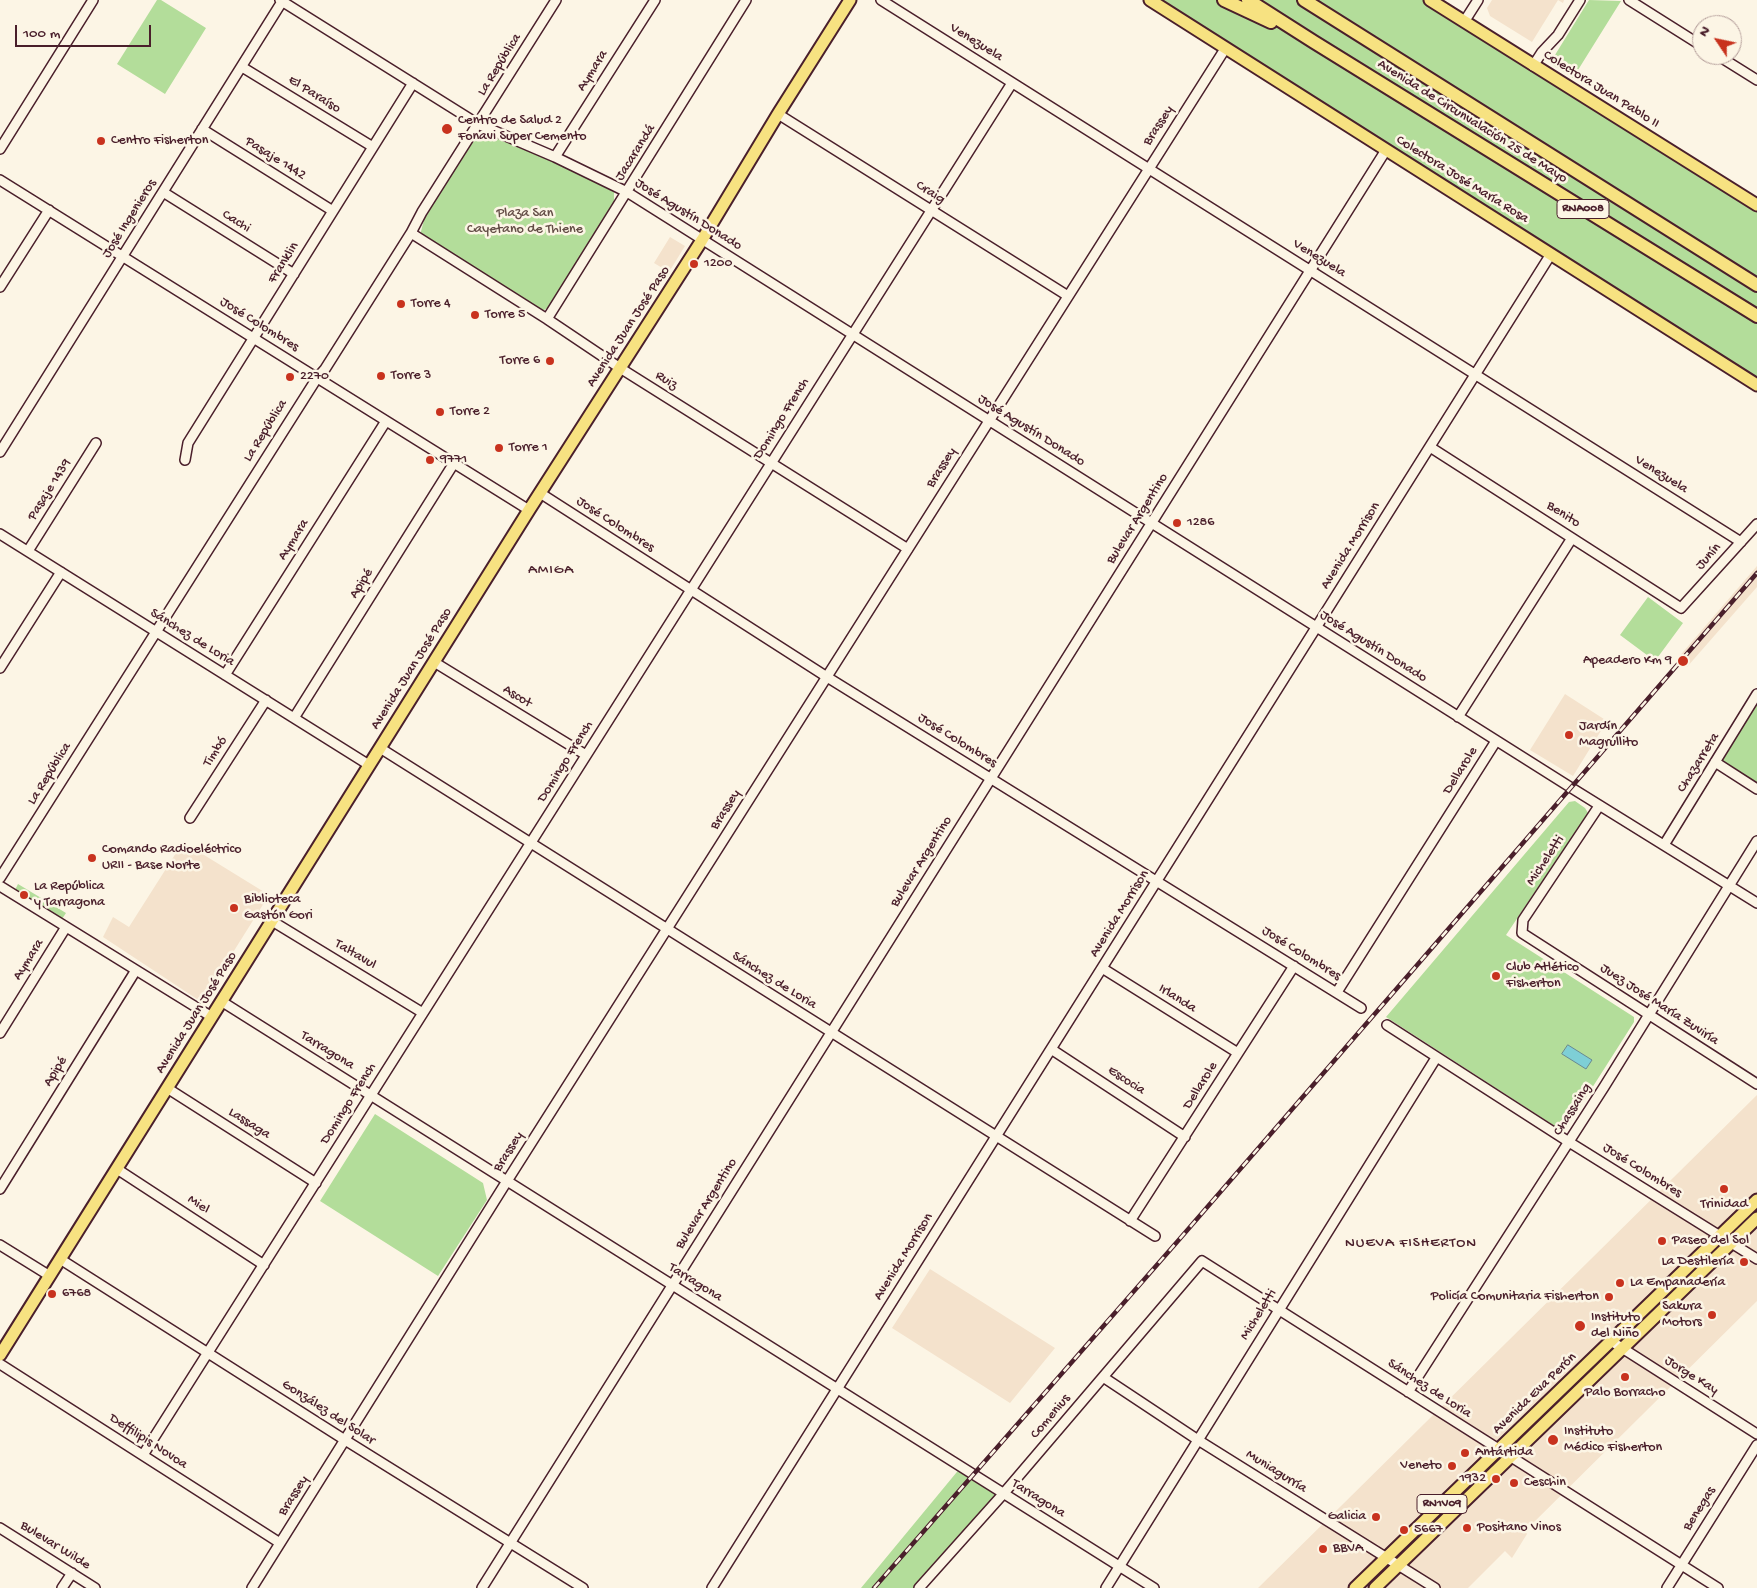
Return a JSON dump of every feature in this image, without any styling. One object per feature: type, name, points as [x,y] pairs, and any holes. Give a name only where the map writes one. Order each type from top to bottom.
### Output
[{"type":"highway","points":[[1224,0],[1314,42]]},
{"type":"highway","name":"Avenida de Circunvalación 25 de Mayo","points":[[1248,0],[1757,316]]},
{"type":"highway","name":"Avenida de Circunvalación 25 de Mayo","points":[[1304,0],[1757,285]]},
{"type":"highway","points":[[1318,0],[1376,45]]},
{"type":"main road","name":"Avenida Juan José Paso","points":[[0,1355],[529,510],[702,240],[850,0]]},
{"type":"main road","name":"Colectora José María Rosa","points":[[1150,0],[1757,385]]},
{"type":"main road","name":"Colectora Juan Pablo II","points":[[1430,0],[1533,66],[1756,202]]},
{"type":"main road","name":"Avenida Eva Perón","points":[[1355,1588],[1757,1200]]},
{"type":"main road","name":"Avenida Eva Perón","points":[[1375,1588],[1757,1218]]},
{"type":"street","points":[[0,149],[93,0]]},
{"type":"street","name":"La República","points":[[0,878],[317,378],[325,369],[556,0]]},
{"type":"street","name":"Aymara","points":[[555,157],[655,0]]},
{"type":"street","name":"Jacarandá","points":[[547,319],[746,0]]},
{"type":"street","name":"Venezuela","points":[[881,0],[1741,542]]},
{"type":"street","points":[[1464,22],[1478,0]]},
{"type":"street","points":[[1533,66],[1542,52],[1558,35],[1580,0]]},
{"type":"street","points":[[1630,0],[1692,40]]},
{"type":"street","name":"José Agustín Donado","points":[[282,1],[478,124],[555,157],[627,192],[1757,904]]},
{"type":"street","name":"José Ingenieros","points":[[0,452],[282,1]]},
{"type":"street","name":"Brassey","points":[[252,1588],[988,420],[1225,49]]},
{"type":"street","points":[[1733,65],[1757,80]]},
{"type":"street","name":"El Paraíso","points":[[242,67],[373,147]]},
{"type":"street","name":"Domingo French","points":[[143,1455],[1012,82]]},
{"type":"street","name":"Franklin","points":[[185,460],[188,443],[413,83]]},
{"type":"street","name":"Craig","points":[[778,114],[1068,296]]},
{"type":"street","name":"Pasaje 1442","points":[[202,129],[333,211]]},
{"type":"street","name":"Bulevar Argentino","points":[[482,1588],[1386,150]]},
{"type":"street","name":"José Colombres","points":[[0,180],[529,510]]},
{"type":"street","name":"Cachi","points":[[163,192],[294,274]]},
{"type":"street","points":[[0,287],[49,210]]},
{"type":"street","name":"Ruiz","points":[[411,233],[547,319],[620,368],[908,549]]},
{"type":"street","name":"Avenida Morrison","points":[[712,1588],[1551,254]]},
{"type":"street","name":"Aymara","points":[[225,675],[386,421]]},
{"type":"street","name":"Pasaje 1439","points":[[28,551],[96,443]]},
{"type":"street","name":"Benito","points":[[1430,447],[1681,608]]},
{"type":"street","name":"Apipé","points":[[294,718],[454,464]]},
{"type":"street","name":"José Colombres","points":[[540,493],[827,677],[1361,1008]]},
{"type":"street","name":"Junín","points":[[1681,608],[1757,524]]},
{"type":"street","name":"Sánchez de Loria","points":[[0,534],[369,765]]},
{"type":"street","points":[[1458,717],[1572,538]]},
{"type":"street","points":[[0,668],[61,572]]},
{"type":"street","name":"Ascot","points":[[434,662],[586,755]]},
{"type":"street","name":"Chazarreta","points":[[1664,845],[1757,694]]},
{"type":"street","name":"Timbó","points":[[190,818],[266,700]]},
{"type":"street","name":"Dellarole","points":[[1337,992],[1496,741]]},
{"type":"street","name":"Sánchez de Loria","points":[[380,748],[1155,1236]]},
{"type":"street","points":[[1715,762],[1757,789]]},
{"type":"street","name":"Micheletti","points":[[1522,933],[1523,920],[1600,806]]},
{"type":"street","name":"Chassaing","points":[[1408,1392],[1569,1142],[1757,841]]},
{"type":"street","points":[[0,886],[212,1017]]},
{"type":"street","name":"Taltavul","points":[[272,921],[423,1013]]},
{"type":"street","name":"Aymara","points":[[0,1033],[66,927]]},
{"type":"street","name":"Juez José María Zuviría","points":[[1522,933],[1757,1084]]},
{"type":"street","name":"Dellarole","points":[[1130,1220],[1294,966]]},
{"type":"street","name":"Irlanda","points":[[1102,968],[1238,1053]]},
{"type":"street","name":"Apipé","points":[[0,1189],[136,970]]},
{"type":"street","name":"Tarragona","points":[[221,1001],[1154,1588]]},
{"type":"street","name":"José Colombres","points":[[1387,1025],[1436,1058],[1757,1259]]},
{"type":"street","name":"Escocia","points":[[1051,1049],[1185,1137]]},
{"type":"street","name":"Micheletti","points":[[1106,1588],[1436,1058]]},
{"type":"street","name":"Lassaga","points":[[167,1088],[316,1183]]},
{"type":"street","name":"Miel","points":[[117,1169],[264,1265]]},
{"type":"street","points":[[0,1245],[50,1276]]},
{"type":"street","name":"González del Solar","points":[[60,1259],[582,1588]]},
{"type":"street","name":"Sánchez de Loria","points":[[1202,1261],[1718,1588]]},
{"type":"street","name":"Comenius","points":[[918,1588],[1004,1493],[1202,1261]]},
{"type":"street","name":"Jorge Kay","points":[[1611,1341],[1757,1434]]},
{"type":"street","name":"Deffilipis Novoa","points":[[0,1364],[280,1543]]},
{"type":"street","name":"Muniagurría","points":[[1103,1377],[1198,1440],[1435,1588]]},
{"type":"street","name":"Benegas","points":[[1667,1588],[1757,1445]]},
{"type":"street","name":"Bulevar Wilde","points":[[0,1528],[95,1588]]},
{"type":"street","points":[[62,1588],[72,1573]]},
{"type":"shaded area","points":[[1492,0],[1558,0],[1532,42],[1490,16],[1487,8]]},
{"type":"shaded area","points":[[670,237],[685,246],[669,272],[654,263]]},
{"type":"shaded area","points":[[1757,566],[1757,587],[1687,667],[1677,659]]},
{"type":"shaded area","name":"Jardín Magrullito","points":[[1565,694],[1607,721],[1573,776],[1530,750]]},
{"type":"shaded area","points":[[183,842],[269,895],[205,997],[197,999],[103,937],[113,917],[129,927]]},
{"type":"shaded area","points":[[1757,1095],[1757,1301],[1525,1531],[1527,1534],[1512,1558],[1505,1551],[1468,1588],[1258,1588]]},
{"type":"shaded area","points":[[930,1269],[1055,1348],[1010,1403],[892,1328]]},
{"type":"green space","points":[[157,0],[161,0],[206,28],[165,94],[117,64]]},
{"type":"green space","points":[[1150,0],[1430,0],[1757,205],[1757,385]]},
{"type":"green space","points":[[1589,0],[1621,1],[1573,78],[1550,63]]},
{"type":"green space","name":"Plaza San Cayetano de Thiene","points":[[483,131],[552,161],[614,192],[614,207],[552,305],[544,310],[535,308],[420,235],[427,209],[476,134]]},
{"type":"green space","points":[[1648,597],[1683,623],[1655,661],[1620,635]]},
{"type":"green space","points":[[1757,694],[1757,789],[1715,762]]},
{"type":"green space","name":"Club Atlético Fisherton","points":[[1575,801],[1585,808],[1588,813],[1506,935],[1634,1017],[1634,1022],[1564,1132],[1386,1017],[1569,802]]},
{"type":"green space","points":[[18,884],[66,913],[62,919],[15,890]]},
{"type":"green space","points":[[375,1114],[483,1183],[487,1200],[438,1276],[320,1201]]},
{"type":"green space","points":[[961,1467],[1004,1493],[919,1588],[861,1588]]},
{"type":"water","points":[[1568,1045],[1592,1060],[1586,1069],[1562,1054]]},
{"type":"railway","points":[[874,1588],[1177,1242],[1757,573]]},
{"type":"place","name":"Centro de Salud 2 Fonavi Super Cemento","points":[[447,129]]},
{"type":"place","name":"Centro Fisherton","points":[[101,141]]},
{"type":"place","name":"1200","points":[[694,264]]},
{"type":"place","name":"Torre 4","points":[[401,304]]},
{"type":"place","name":"Torre 5","points":[[475,315]]},
{"type":"place","name":"Torre 6","points":[[550,361]]},
{"type":"place","name":"Torre 3","points":[[381,376]]},
{"type":"place","name":"2270","points":[[290,377]]},
{"type":"place","name":"Torre 2","points":[[440,412]]},
{"type":"place","name":"Torre 1","points":[[499,448]]},
{"type":"place","name":"9771","points":[[430,460]]},
{"type":"place","name":"1286","points":[[1177,523]]},
{"type":"place","name":"Apeadero Km 9","points":[[1683,661]]},
{"type":"place","name":"Jardín Magrullito","points":[[1569,735]]},
{"type":"place","name":"Comando Radioeléctrico URII - Base Norte","points":[[92,858]]},
{"type":"place","name":"La República y Tarragona","points":[[24,895]]},
{"type":"place","name":"Biblioteca Gastón Gori","points":[[234,908]]},
{"type":"place","name":"Club Atlético Fisherton","points":[[1496,976]]},
{"type":"place","name":"Trinidad","points":[[1724,1189]]},
{"type":"place","name":"Paseo del Sol","points":[[1662,1241]]},
{"type":"place","name":"La Destilería","points":[[1744,1262]]},
{"type":"place","name":"La Empanadería","points":[[1620,1283]]},
{"type":"place","name":"6768","points":[[52,1294]]},
{"type":"place","name":"Policía Comunitaria Fisherton","points":[[1609,1297]]},
{"type":"place","name":"Sakura Motors","points":[[1712,1315]]},
{"type":"place","name":"Instituto del Niño","points":[[1580,1326]]},
{"type":"place","name":"Palo Borracho","points":[[1625,1377]]},
{"type":"place","name":"Instituto Médico Fisherton","points":[[1553,1440]]},
{"type":"place","name":"Antártida","points":[[1465,1453]]},
{"type":"place","name":"Veneto","points":[[1452,1466]]},
{"type":"place","name":"1932","points":[[1496,1479]]},
{"type":"place","name":"Ceschin","points":[[1514,1483]]},
{"type":"place","name":"Galicia","points":[[1376,1517]]},
{"type":"place","name":"Positano Vinos","points":[[1467,1528]]},
{"type":"place","name":"5667","points":[[1404,1530]]},
{"type":"place","name":"BBVA","points":[[1323,1549]]},
{"type":"district","name":"AMIGA","points":[[551,571]]},
{"type":"district","name":"NUEVA FISHERTON","points":[[1411,1244]]}]
